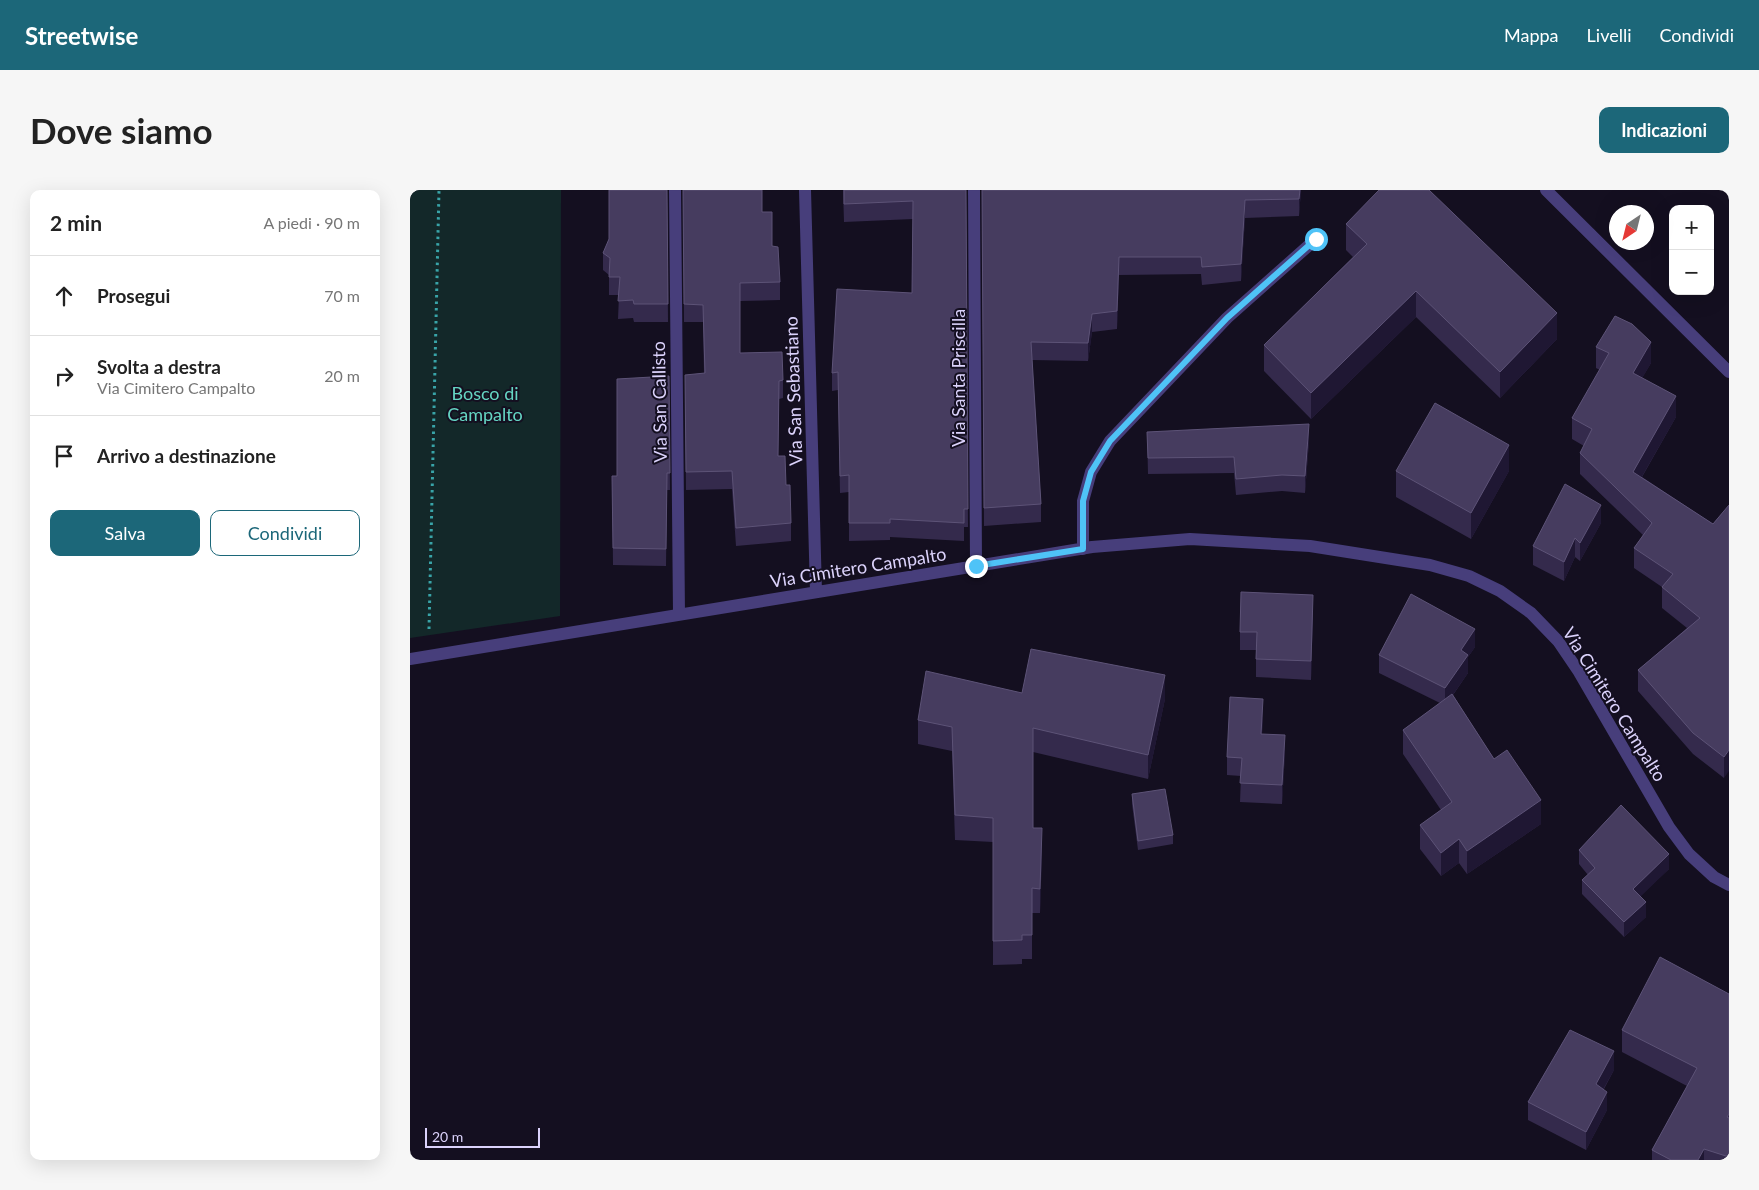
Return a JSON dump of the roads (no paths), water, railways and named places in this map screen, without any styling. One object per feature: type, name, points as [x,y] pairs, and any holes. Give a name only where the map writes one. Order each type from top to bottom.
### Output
[{"type":"street","name":"Via San Callisto","points":[[675,190],[679,614]]},
{"type":"street","name":"Via San Sebastiano","points":[[805,190],[816,592]]},
{"type":"street","name":"Via Santa Priscilla","points":[[974,190],[976,566]]},
{"type":"street","points":[[1546,190],[1729,372]]},
{"type":"street","points":[[1083,549],[1083,501],[1091,472],[1110,441],[1227,318],[1316,239]]},
{"type":"street","name":"Via Cimitero Campalto","points":[[410,659],[1083,549],[1190,539],[1310,546],[1430,565],[1469,576],[1500,591],[1531,613],[1558,640],[1579,672],[1669,827],[1689,854],[1714,877],[1729,885]]},
{"type":"park label","name":"Bosco di Campalto","points":[[485,403]]}]
